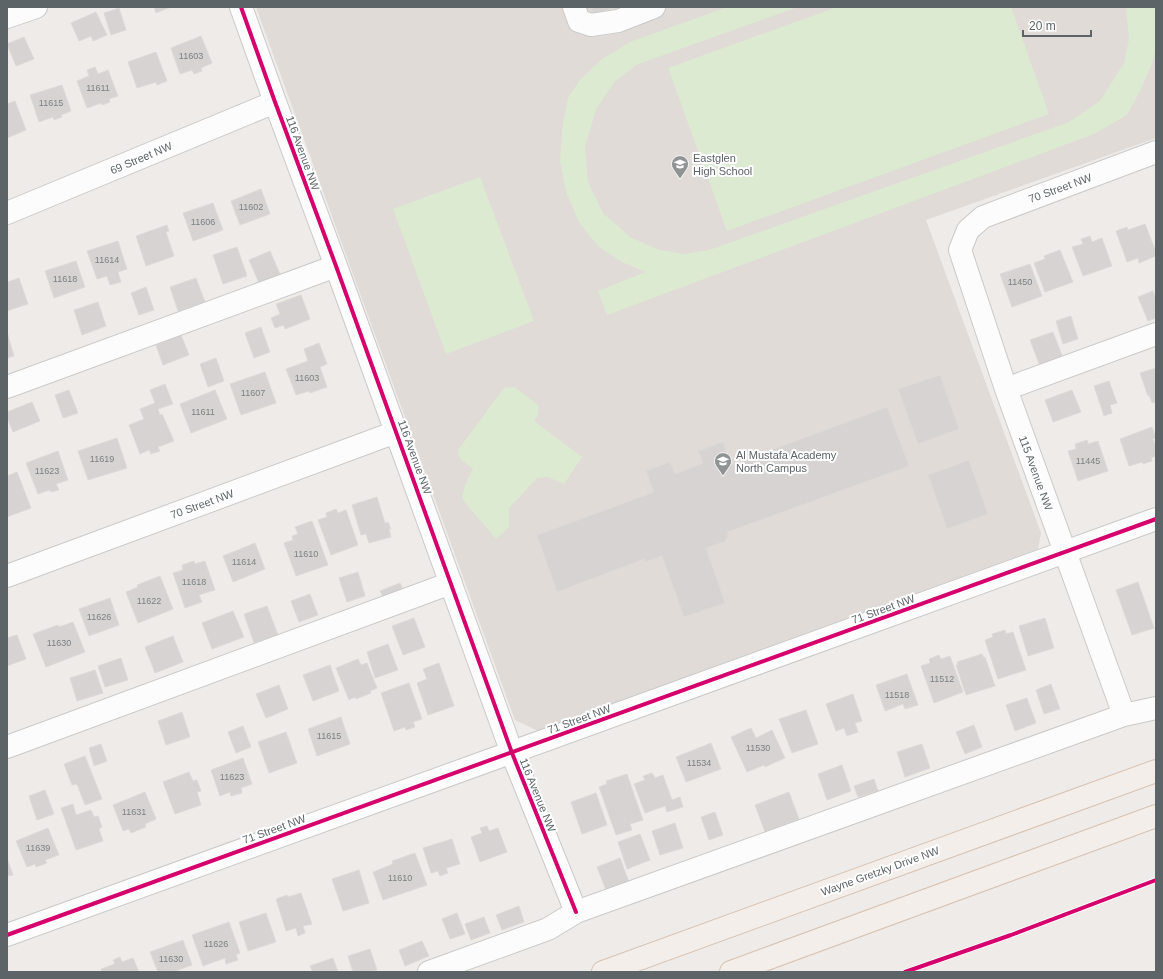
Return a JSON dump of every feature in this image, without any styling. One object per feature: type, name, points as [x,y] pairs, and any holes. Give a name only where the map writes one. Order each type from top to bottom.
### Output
[{"type":"main road","name":"Wayne Gretzky Drive NW","points":[[610,971],[1156,770]]},
{"type":"main road","points":[[731,972],[1156,816]]},
{"type":"street","points":[[7,17],[36,7]]},
{"type":"street","name":"116 Avenue NW","points":[[241,7],[512,753],[576,912]]},
{"type":"street","points":[[574,7],[579,21],[591,25],[618,21],[654,7]]},
{"type":"street","name":"69 Street NW","points":[[7,213],[275,102]]},
{"type":"street","name":"70 Street NW","points":[[968,230],[983,217],[1156,152]]},
{"type":"street","name":"115 Avenue NW","points":[[968,230],[960,250],[1006,389],[1124,716]]},
{"type":"street","points":[[7,387],[336,266]]},
{"type":"street","points":[[1006,389],[1156,334]]},
{"type":"street","name":"70 Street NW","points":[[7,576],[396,432]]},
{"type":"street","name":"71 Street NW","points":[[7,935],[1156,519]]},
{"type":"street","points":[[7,747],[451,583]]},
{"type":"street","points":[[429,972],[548,929],[576,912],[1124,716],[1156,708]]},
{"type":"shaded area","points":[[256,7],[1156,7],[1156,138],[926,220],[1041,533],[1038,549],[538,731],[515,720]]},
{"type":"green space","points":[[727,7],[798,7],[638,64],[615,81],[596,109],[585,147],[588,182],[603,213],[630,237],[659,250],[685,254],[709,250],[1069,122],[1100,101],[1124,63],[1129,39],[1126,7],[1155,7],[1156,48],[1152,64],[1127,115],[1094,134],[607,315],[598,291],[645,272],[622,262],[599,247],[580,224],[566,192],[560,160],[563,123],[568,98],[580,80],[602,59],[630,42]]},
{"type":"green space","points":[[837,7],[1011,7],[1049,114],[727,231],[668,68]]},
{"type":"green space","points":[[480,177],[534,321],[446,354],[393,209]]},
{"type":"green space","points":[[515,387],[539,406],[538,415],[534,421],[582,457],[564,484],[548,477],[537,478],[509,508],[509,527],[496,539],[462,499],[465,485],[473,469],[460,459],[458,450],[504,388]]},
{"type":"building","points":[[154,7],[171,7],[156,13]]},
{"type":"building","points":[[591,7],[616,7],[594,15]]},
{"type":"building","points":[[119,8],[126,30],[111,35],[104,13]]},
{"type":"building","points":[[96,12],[107,35],[93,41],[91,36],[79,41],[71,23]]},
{"type":"building","points":[[201,36],[212,63],[201,68],[202,71],[194,74],[192,70],[180,74],[171,48]]},
{"type":"building","points":[[24,37],[34,59],[16,66],[7,44]]},
{"type":"building","points":[[156,52],[167,81],[157,85],[156,82],[137,88],[128,62]]},
{"type":"building","points":[[95,67],[98,74],[108,70],[118,96],[109,99],[110,102],[102,105],[101,103],[87,108],[77,81],[89,76],[87,70]]},
{"type":"building","points":[[62,85],[71,111],[54,120],[53,117],[39,122],[30,95]]},
{"type":"building","points":[[15,101],[26,130],[7,138],[7,104]]},
{"type":"building","points":[[261,189],[270,214],[240,225],[231,201]]},
{"type":"building","points":[[213,203],[223,230],[193,241],[183,213]]},
{"type":"building","points":[[1145,224],[1156,252],[1156,256],[1139,263],[1138,258],[1127,262],[1116,231],[1127,227],[1128,230]]},
{"type":"building","points":[[167,225],[169,231],[166,232],[174,256],[146,266],[136,236]]},
{"type":"building","points":[[1090,236],[1092,242],[1102,238],[1112,266],[1083,276],[1072,247],[1083,244],[1081,239]]},
{"type":"building","points":[[118,241],[127,269],[118,272],[121,282],[110,285],[107,276],[97,279],[87,251]]},
{"type":"building","points":[[237,247],[247,276],[223,284],[213,255]]},
{"type":"building","points":[[1060,250],[1073,282],[1045,292],[1034,263],[1045,259],[1044,256]]},
{"type":"building","points":[[270,251],[280,274],[259,283],[249,260]]},
{"type":"building","points":[[76,261],[85,287],[54,298],[45,271]]},
{"type":"building","points":[[1030,264],[1042,296],[1012,307],[1000,274]]},
{"type":"building","points":[[19,278],[28,304],[7,311],[7,280],[8,282]]},
{"type":"building","points":[[196,278],[205,302],[178,311],[170,287]]},
{"type":"building","points":[[146,287],[154,310],[139,315],[131,293]]},
{"type":"building","points":[[1153,291],[1156,299],[1156,318],[1148,321],[1138,297]]},
{"type":"building","points":[[301,295],[310,319],[285,329],[284,325],[275,328],[271,318],[280,314],[276,304]]},
{"type":"building","points":[[98,302],[106,326],[82,335],[74,310]]},
{"type":"building","points":[[1071,316],[1078,339],[1063,344],[1056,321]]},
{"type":"building","points":[[261,327],[270,352],[254,358],[245,333]]},
{"type":"building","points":[[7,332],[14,356],[7,358]]},
{"type":"building","points":[[1053,332],[1063,358],[1040,366],[1030,340]]},
{"type":"building","points":[[181,335],[189,355],[163,365],[156,345]]},
{"type":"building","points":[[319,343],[327,364],[320,367],[327,387],[310,393],[309,391],[296,395],[286,369],[308,361],[304,349]]},
{"type":"building","points":[[216,358],[224,381],[208,387],[200,364]]},
{"type":"building","points":[[1156,368],[1156,402],[1152,403],[1140,373]]},
{"type":"building","points":[[265,372],[276,403],[241,415],[230,384]]},
{"type":"building","points":[[940,375],[959,429],[918,444],[898,389]]},
{"type":"building","points":[[1109,381],[1117,403],[1110,405],[1112,413],[1104,416],[1094,386]]},
{"type":"building","points":[[165,384],[173,404],[158,409],[160,415],[162,414],[174,441],[158,447],[160,451],[151,454],[149,450],[140,454],[129,425],[144,419],[140,409],[155,403],[150,390]]},
{"type":"building","points":[[69,390],[78,413],[63,418],[55,395]]},
{"type":"building","points":[[215,390],[227,419],[191,433],[180,404]]},
{"type":"building","points":[[1072,390],[1081,412],[1053,422],[1045,400]]},
{"type":"building","points":[[32,402],[40,421],[13,432],[7,417],[7,412]]},
{"type":"building","points":[[887,407],[909,466],[728,532],[728,537],[724,542],[706,548],[725,603],[684,617],[662,556],[645,562],[644,559],[557,592],[537,535],[654,492],[646,471],[670,462],[675,474],[703,463],[698,451],[723,442],[731,465]]},
{"type":"building","points":[[1152,427],[1156,438],[1153,439],[1156,447],[1156,456],[1151,458],[1152,461],[1129,466],[1120,439]]},
{"type":"building","points":[[117,438],[127,468],[88,480],[78,451]]},
{"type":"building","points":[[1087,440],[1088,444],[1098,441],[1108,471],[1078,481],[1068,451],[1076,449],[1075,444]]},
{"type":"building","points":[[58,451],[68,480],[56,484],[59,490],[51,492],[50,490],[38,494],[26,463]]},
{"type":"building","points":[[969,460],[988,514],[947,529],[928,475]]},
{"type":"building","points":[[17,472],[31,508],[7,517],[7,476]]},
{"type":"building","points":[[377,497],[385,523],[388,522],[391,529],[389,529],[391,537],[369,543],[366,534],[361,535],[352,505]]},
{"type":"building","points":[[336,509],[338,513],[346,510],[358,545],[331,555],[318,520],[327,517],[326,513]]},
{"type":"building","points":[[312,521],[328,565],[296,576],[284,543],[293,540],[292,536],[298,534],[295,527]]},
{"type":"building","points":[[255,543],[265,569],[233,582],[223,556]]},
{"type":"building","points":[[194,561],[195,564],[205,561],[215,590],[199,595],[202,602],[185,608],[173,573],[183,570],[182,565]]},
{"type":"building","points":[[358,572],[365,596],[347,602],[339,578]]},
{"type":"building","points":[[160,576],[173,609],[138,623],[126,592],[138,587],[137,585]]},
{"type":"building","points":[[1138,582],[1154,628],[1132,635],[1116,590]]},
{"type":"building","points":[[400,583],[406,597],[387,605],[380,591]]},
{"type":"building","points":[[310,594],[318,615],[299,622],[291,601]]},
{"type":"building","points":[[110,598],[119,625],[89,636],[79,609]]},
{"type":"building","points":[[267,606],[278,635],[254,643],[244,614]]},
{"type":"building","points":[[233,611],[244,637],[212,649],[202,623]]},
{"type":"building","points":[[414,618],[425,647],[403,655],[392,626]]},
{"type":"building","points":[[1045,618],[1054,648],[1028,656],[1019,626]]},
{"type":"building","points":[[73,622],[85,652],[46,667],[33,634],[58,625],[59,627]]},
{"type":"building","points":[[1005,630],[1006,634],[1013,632],[1026,670],[998,679],[985,640],[993,637],[992,634]]},
{"type":"building","points":[[17,635],[26,659],[7,666],[7,638]]},
{"type":"building","points":[[173,636],[183,662],[155,673],[145,647]]},
{"type":"building","points":[[388,644],[398,670],[375,678],[367,652]]},
{"type":"building","points":[[982,654],[984,658],[985,657],[995,686],[966,695],[956,665],[958,665],[957,662]]},
{"type":"building","points":[[939,655],[941,659],[950,656],[963,692],[934,703],[921,666],[930,663],[929,659]]},
{"type":"building","points":[[121,658],[128,680],[105,687],[98,666]]},
{"type":"building","points":[[358,659],[361,665],[367,663],[377,688],[370,691],[371,693],[349,700],[336,668]]},
{"type":"building","points":[[439,663],[454,706],[428,715],[417,683],[427,679],[423,669]]},
{"type":"building","points":[[330,665],[339,691],[313,701],[303,675]]},
{"type":"building","points":[[95,670],[103,693],[77,701],[70,678]]},
{"type":"building","points":[[907,674],[918,705],[905,709],[903,704],[885,711],[876,685]]},
{"type":"building","points":[[409,683],[422,719],[413,722],[415,727],[406,730],[405,727],[394,731],[381,693]]},
{"type":"building","points":[[1051,684],[1060,709],[1044,714],[1036,690]]},
{"type":"building","points":[[279,685],[288,709],[266,718],[256,694]]},
{"type":"building","points":[[853,694],[862,721],[855,723],[858,732],[847,736],[844,728],[836,731],[826,704]]},
{"type":"building","points":[[1027,698],[1036,723],[1015,731],[1006,705]]},
{"type":"building","points":[[806,710],[818,744],[792,753],[779,719]]},
{"type":"building","points":[[182,712],[190,737],[166,745],[158,721]]},
{"type":"building","points":[[341,717],[350,744],[317,756],[308,729]]},
{"type":"building","points":[[974,725],[982,747],[965,754],[956,732]]},
{"type":"building","points":[[243,726],[251,747],[236,753],[228,732]]},
{"type":"building","points":[[751,728],[756,738],[772,730],[785,758],[765,767],[764,765],[747,772],[731,737]]},
{"type":"building","points":[[286,732],[297,763],[269,773],[258,742]]},
{"type":"building","points":[[711,743],[721,769],[686,782],[676,757]]},
{"type":"building","points":[[101,744],[107,761],[94,766],[89,748]]},
{"type":"building","points":[[922,744],[930,768],[905,777],[897,752]]},
{"type":"building","points":[[85,756],[102,799],[85,805],[77,784],[72,785],[64,764]]},
{"type":"building","points":[[243,758],[252,784],[241,788],[242,793],[231,796],[230,792],[220,796],[211,770]]},
{"type":"building","points":[[842,765],[851,791],[827,800],[818,774]]},
{"type":"building","points":[[189,772],[193,781],[197,780],[201,791],[197,792],[201,805],[175,814],[163,782]]},
{"type":"building","points":[[652,773],[655,778],[663,775],[672,800],[680,797],[683,807],[667,812],[665,806],[645,813],[634,784],[645,780],[643,776]]},
{"type":"building","points":[[627,774],[643,820],[630,824],[632,830],[616,835],[599,787],[607,784],[606,781]]},
{"type":"building","points":[[874,779],[878,791],[858,797],[854,786]]},
{"type":"building","points":[[45,790],[54,814],[37,820],[29,796]]},
{"type":"building","points":[[145,792],[156,819],[145,824],[146,827],[131,833],[129,829],[123,831],[113,805]]},
{"type":"building","points":[[789,792],[799,819],[765,832],[755,805]]},
{"type":"building","points":[[596,793],[607,825],[582,834],[571,802]]},
{"type":"building","points":[[73,804],[76,815],[91,810],[94,817],[98,816],[102,827],[99,829],[103,841],[76,850],[61,808]]},
{"type":"building","points":[[715,812],[723,835],[709,840],[701,817]]},
{"type":"building","points":[[675,823],[683,848],[660,855],[652,831]]},
{"type":"building","points":[[487,826],[489,831],[498,828],[507,852],[480,862],[471,837],[482,833],[480,828]]},
{"type":"building","points":[[48,828],[59,855],[45,860],[47,863],[36,867],[35,864],[27,867],[16,841]]},
{"type":"building","points":[[640,834],[650,860],[627,869],[618,842]]},
{"type":"building","points":[[452,839],[460,864],[446,868],[448,873],[440,876],[438,871],[431,873],[423,848]]},
{"type":"building","points":[[415,853],[427,885],[383,900],[373,872],[393,864],[392,861]]},
{"type":"building","points":[[7,858],[13,875],[7,876]]},
{"type":"building","points":[[620,858],[629,882],[606,890],[597,867]]},
{"type":"building","points":[[359,870],[369,903],[343,911],[332,879]]},
{"type":"building","points":[[301,893],[312,924],[303,926],[305,933],[298,936],[296,928],[286,931],[276,899],[287,895],[288,897]]},
{"type":"building","points":[[519,906],[524,922],[502,930],[496,915]]},
{"type":"building","points":[[266,913],[276,942],[248,951],[239,922]]},
{"type":"building","points":[[457,913],[465,934],[450,939],[442,919]]},
{"type":"building","points":[[484,917],[490,933],[471,940],[465,924]]},
{"type":"building","points":[[229,922],[240,953],[236,955],[238,960],[226,964],[225,958],[203,966],[192,935]]},
{"type":"building","points":[[183,940],[192,965],[173,972],[158,972],[150,952]]},
{"type":"building","points":[[422,941],[429,956],[405,966],[399,950]]},
{"type":"building","points":[[370,949],[377,970],[371,972],[353,972],[348,956]]},
{"type":"building","points":[[120,957],[122,962],[133,958],[139,972],[102,972],[101,969],[115,964],[113,960]]},
{"type":"building","points":[[333,958],[338,972],[313,972],[310,966]]},
{"type":"cycle path","points":[[241,7],[512,753],[576,912]]},
{"type":"cycle path","points":[[7,935],[1156,519]]},
{"type":"cycle path","points":[[905,972],[1011,935],[1156,880]]},
{"type":"place","name":"Eastglen High School","points":[[680,179]]},
{"type":"place","name":"Al Mustafa Academy North Campus","points":[[723,476]]}]
